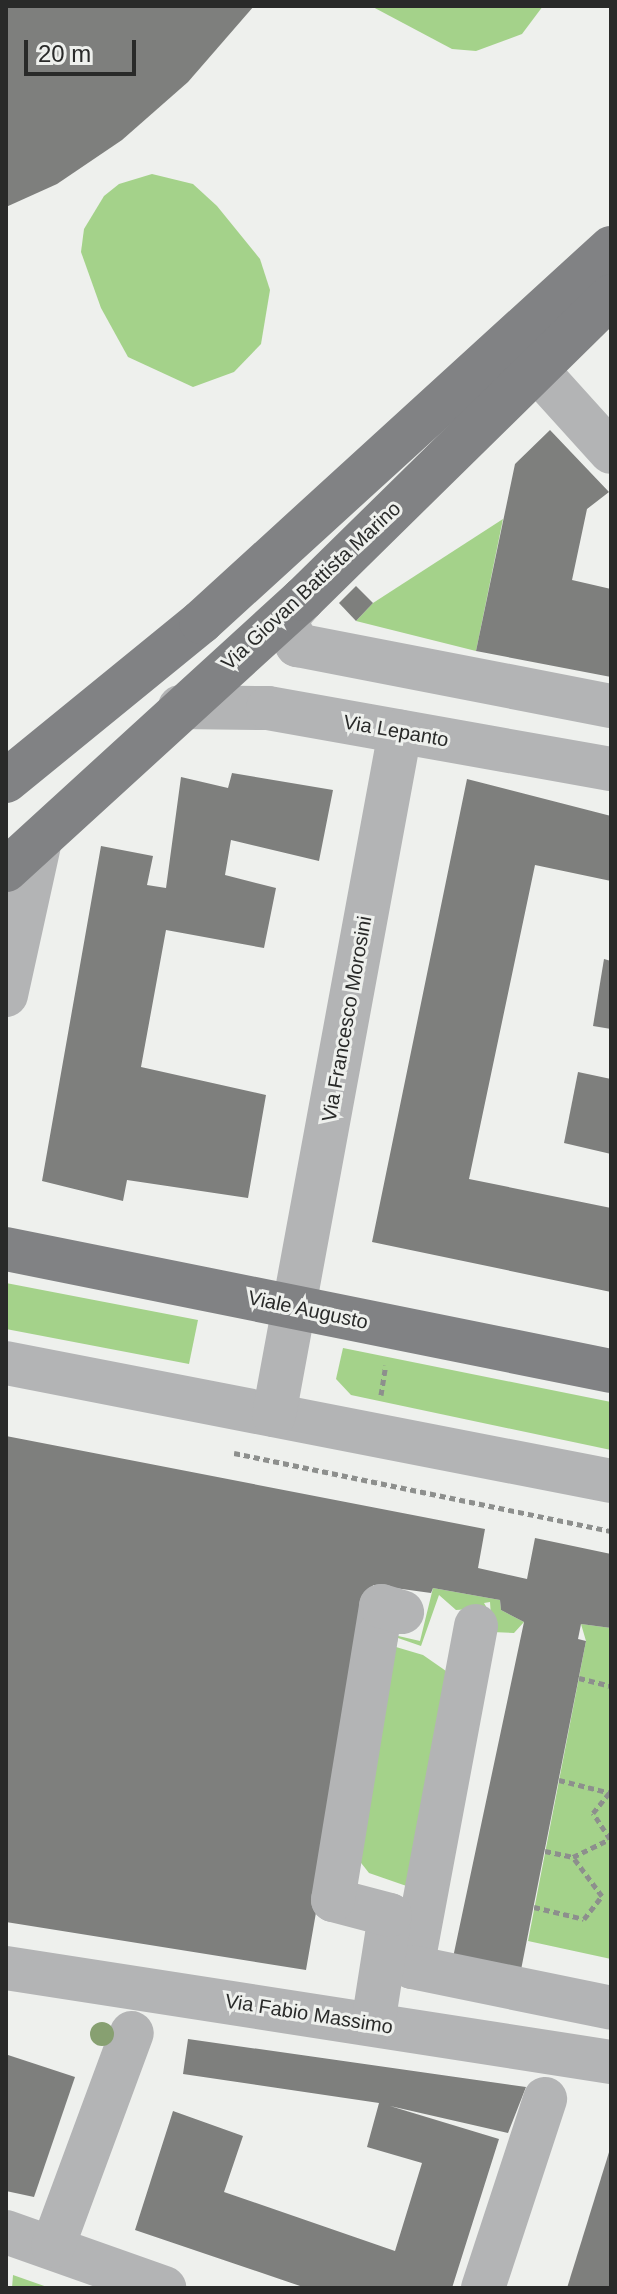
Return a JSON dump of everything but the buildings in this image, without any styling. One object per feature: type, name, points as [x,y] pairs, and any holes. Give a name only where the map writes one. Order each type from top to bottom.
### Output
[{"type":"main road","points":[[6,781],[201,622],[611,248]]},
{"type":"main road","name":"Via Giovan Battista Marino","points":[[6,870],[180,707],[303,599],[611,296]]},
{"type":"main road","name":"Viale Augusto","points":[[6,1249],[611,1371]]},
{"type":"street","points":[[535,368],[611,452]]},
{"type":"street","points":[[303,599],[285,620],[297,645],[611,706]]},
{"type":"street","name":"Via Lepanto","points":[[180,707],[268,708],[611,769]]},
{"type":"street","name":"Via Francesco Morosini","points":[[274,1415],[400,732]]},
{"type":"street","points":[[6,995],[40,840]]},
{"type":"street","points":[[6,1363],[611,1481]]},
{"type":"street","points":[[386,2026],[390,1915],[333,1900],[381,1606],[402,1612]]},
{"type":"street","points":[[386,2026],[412,1967],[476,1626]]},
{"type":"street","points":[[412,1967],[611,2008]]},
{"type":"street","name":"Via Fabio Massimo","points":[[6,1968],[611,2062]]},
{"type":"street","points":[[53,2246],[132,2033]]},
{"type":"street","points":[[483,2288],[545,2099]]},
{"type":"street","points":[[6,2232],[53,2246],[164,2288]]},
{"type":"path","points":[[379,1405],[389,1352]]},
{"type":"path","points":[[230,1452],[611,1531]]},
{"type":"path","points":[[579,1678],[611,1686]]},
{"type":"path","points":[[545,1851],[573,1857],[610,1839],[593,1813],[611,1792],[559,1780]]},
{"type":"path","points":[[534,1907],[584,1919],[602,1896],[573,1857]]},
{"type":"green space","points":[[371,6],[543,6],[522,34],[476,51],[452,49]]},
{"type":"green space","points":[[152,174],[193,184],[217,206],[260,259],[270,290],[261,344],[234,372],[193,387],[128,357],[101,308],[81,252],[84,229],[104,196],[119,184]]},
{"type":"green space","points":[[503,519],[476,651],[356,621],[373,603]]},
{"type":"green space","points":[[6,1283],[198,1320],[189,1364],[6,1329]]},
{"type":"green space","points":[[343,1348],[611,1402],[611,1450],[351,1395],[336,1379]]},
{"type":"green space","points":[[433,1588],[500,1600],[501,1610],[524,1622],[514,1633],[492,1632],[490,1602],[484,1603],[487,1608],[456,1610],[439,1595],[421,1646],[398,1638],[396,1647],[423,1655],[446,1671],[418,1890],[369,1873],[358,1859],[394,1635],[420,1641]]},
{"type":"green space","points":[[581,1624],[611,1628],[611,1959],[528,1941],[586,1641]]},
{"type":"green space","points":[[13,2275],[50,2288],[12,2288]]}]
